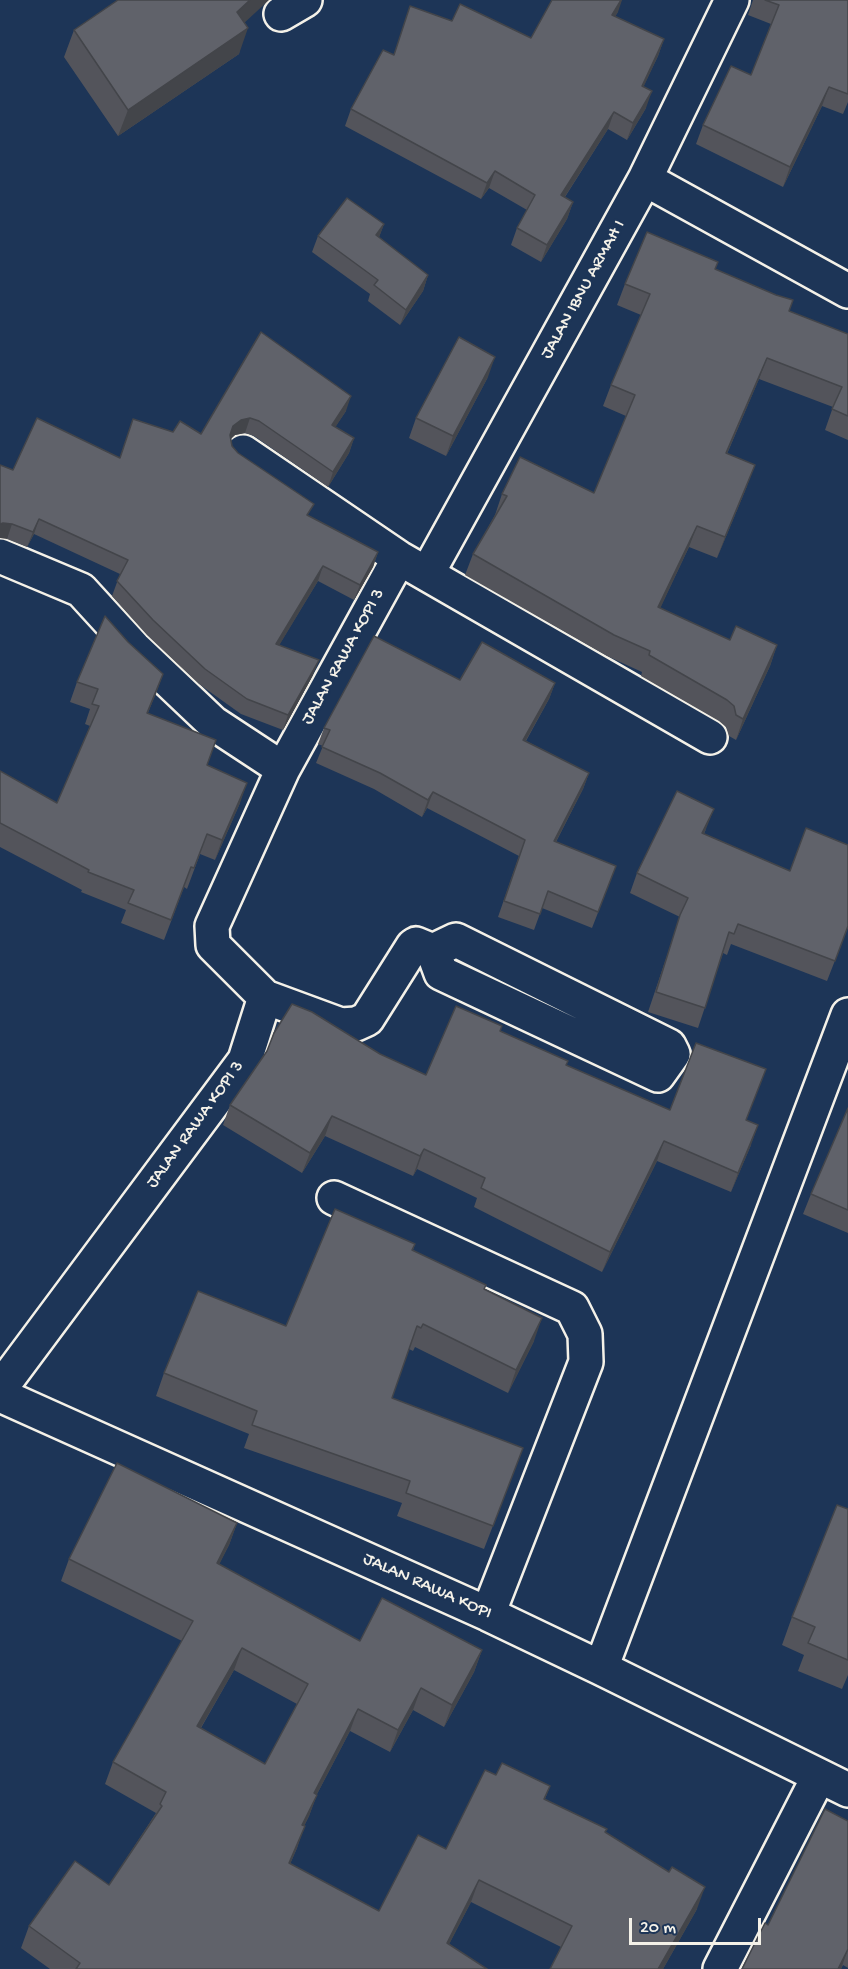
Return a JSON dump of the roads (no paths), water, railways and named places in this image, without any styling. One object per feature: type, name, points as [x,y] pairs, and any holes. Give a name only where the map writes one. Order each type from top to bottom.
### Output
[{"type":"street","name":"JALAN IBNU ARMAH I","points":[[413,566],[645,179],[732,0]]},
{"type":"street","points":[[645,179],[848,291]]},
{"type":"street","points":[[243,452],[413,566],[710,736]]},
{"type":"street","points":[[0,556],[81,590],[134,648],[213,723],[283,769]]},
{"type":"street","name":"JALAN RAWA KOPI 3","points":[[0,1389],[245,1060],[266,997],[213,945],[212,926],[283,769],[413,566]]},
{"type":"street","points":[[266,997],[341,1025],[356,1024],[367,1019],[413,946],[416,944],[433,951],[456,940],[669,1046],[673,1054],[658,1076],[441,974],[433,951]]},
{"type":"street","points":[[601,1668],[848,1015]]},
{"type":"street","points":[[334,1198],[572,1308],[585,1334],[586,1362],[488,1614]]},
{"type":"street","name":"JALAN RAWA KOPI","points":[[0,1395],[488,1614],[848,1791]]},
{"type":"street","points":[[720,1969],[819,1776]]}]
